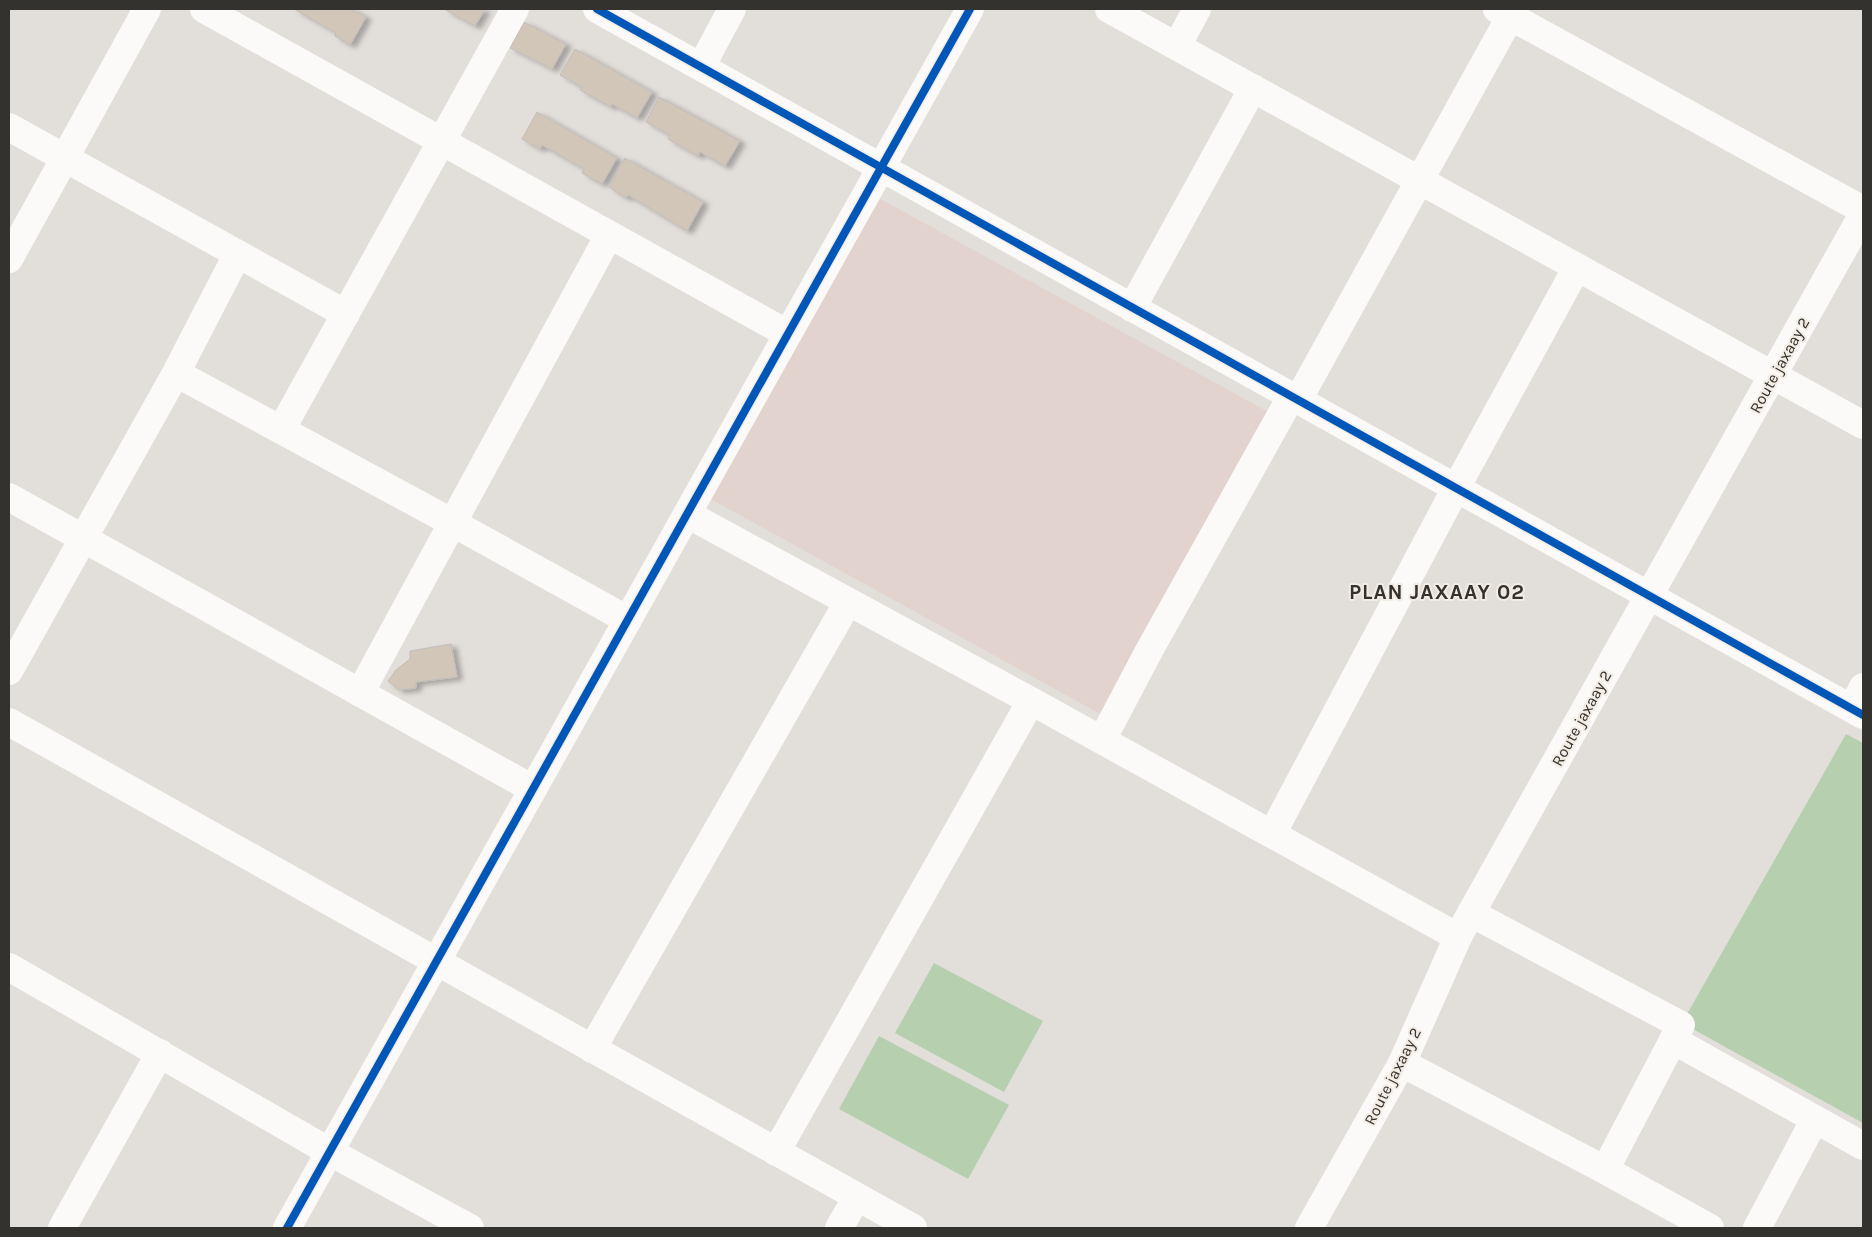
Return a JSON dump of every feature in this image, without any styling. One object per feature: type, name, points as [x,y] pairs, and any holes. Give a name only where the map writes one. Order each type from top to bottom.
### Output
[{"type":"street","points":[[9,259],[147,9]]},
{"type":"street","points":[[204,9],[788,334]]},
{"type":"street","points":[[281,430],[515,9]]},
{"type":"street","points":[[597,9],[1650,596],[1859,704]]},
{"type":"street","points":[[701,67],[732,9]]},
{"type":"street","points":[[287,1228],[970,9]]},
{"type":"street","points":[[1110,9],[1863,426]]},
{"type":"street","points":[[1177,46],[1198,9]]},
{"type":"street","points":[[1102,740],[1164,623],[1419,180],[1504,13],[1863,212]]},
{"type":"street","points":[[1132,308],[1253,88]]},
{"type":"street","points":[[9,127],[346,314]]},
{"type":"street","name":"Route jaxaay 2","points":[[1309,1228],[1402,1063],[1458,937],[1863,212]]},
{"type":"street","points":[[360,693],[609,235]]},
{"type":"street","points":[[9,670],[176,372],[237,255]]},
{"type":"street","points":[[1272,834],[1456,488],[1577,267]]},
{"type":"street","points":[[176,372],[628,620]]},
{"type":"street","points":[[9,496],[533,789]]},
{"type":"street","points":[[687,514],[1031,701],[1458,937]]},
{"type":"street","points":[[592,1049],[848,602]]},
{"type":"street","points":[[776,1152],[1031,701]]},
{"type":"street","points":[[9,722],[913,1228]]},
{"type":"street","points":[[1471,914],[1681,1025],[1605,1170]]},
{"type":"street","points":[[9,967],[330,1152],[470,1228]]},
{"type":"street","points":[[1673,1040],[1863,1146]]},
{"type":"street","points":[[62,1228],[160,1053]]},
{"type":"street","points":[[1402,1063],[1605,1170],[1710,1228]]},
{"type":"street","points":[[1757,1228],[1815,1119]]},
{"type":"street","points":[[839,1228],[857,1197]]},
{"type":"shaded area","points":[[875,196],[1274,415],[1106,717],[707,497]]},
{"type":"green space","points":[[1846,734],[1863,743],[1863,1123],[1682,1023]]},
{"type":"green space","points":[[934,963],[1043,1021],[1004,1092],[895,1033]]},
{"type":"green space","points":[[879,1036],[1009,1105],[968,1179],[839,1109]]},
{"type":"building","points":[[294,9],[351,9],[366,17],[350,45],[335,36],[336,33]]},
{"type":"building","points":[[444,9],[485,9],[475,26]]},
{"type":"building","points":[[524,22],[566,44],[552,69],[510,48]]},
{"type":"building","points":[[575,49],[652,92],[637,118],[612,104],[611,107],[580,90],[582,87],[560,75]]},
{"type":"building","points":[[659,97],[740,141],[725,166],[700,152],[698,156],[668,139],[670,135],[646,122]]},
{"type":"building","points":[[537,112],[617,158],[602,184],[582,173],[584,169],[542,145],[540,149],[522,139]]},
{"type":"building","points":[[625,158],[703,202],[687,231],[628,195],[626,198],[609,187]]},
{"type":"building","points":[[451,644],[457,677],[416,682],[416,688],[399,690],[388,681],[396,670],[410,659],[410,651]]},
{"type":"cycle path","points":[[597,9],[1863,715]]},
{"type":"cycle path","points":[[287,1228],[970,9]]},
{"type":"district","name":"PLAN JAXAAY 02","points":[[1437,592]]}]
